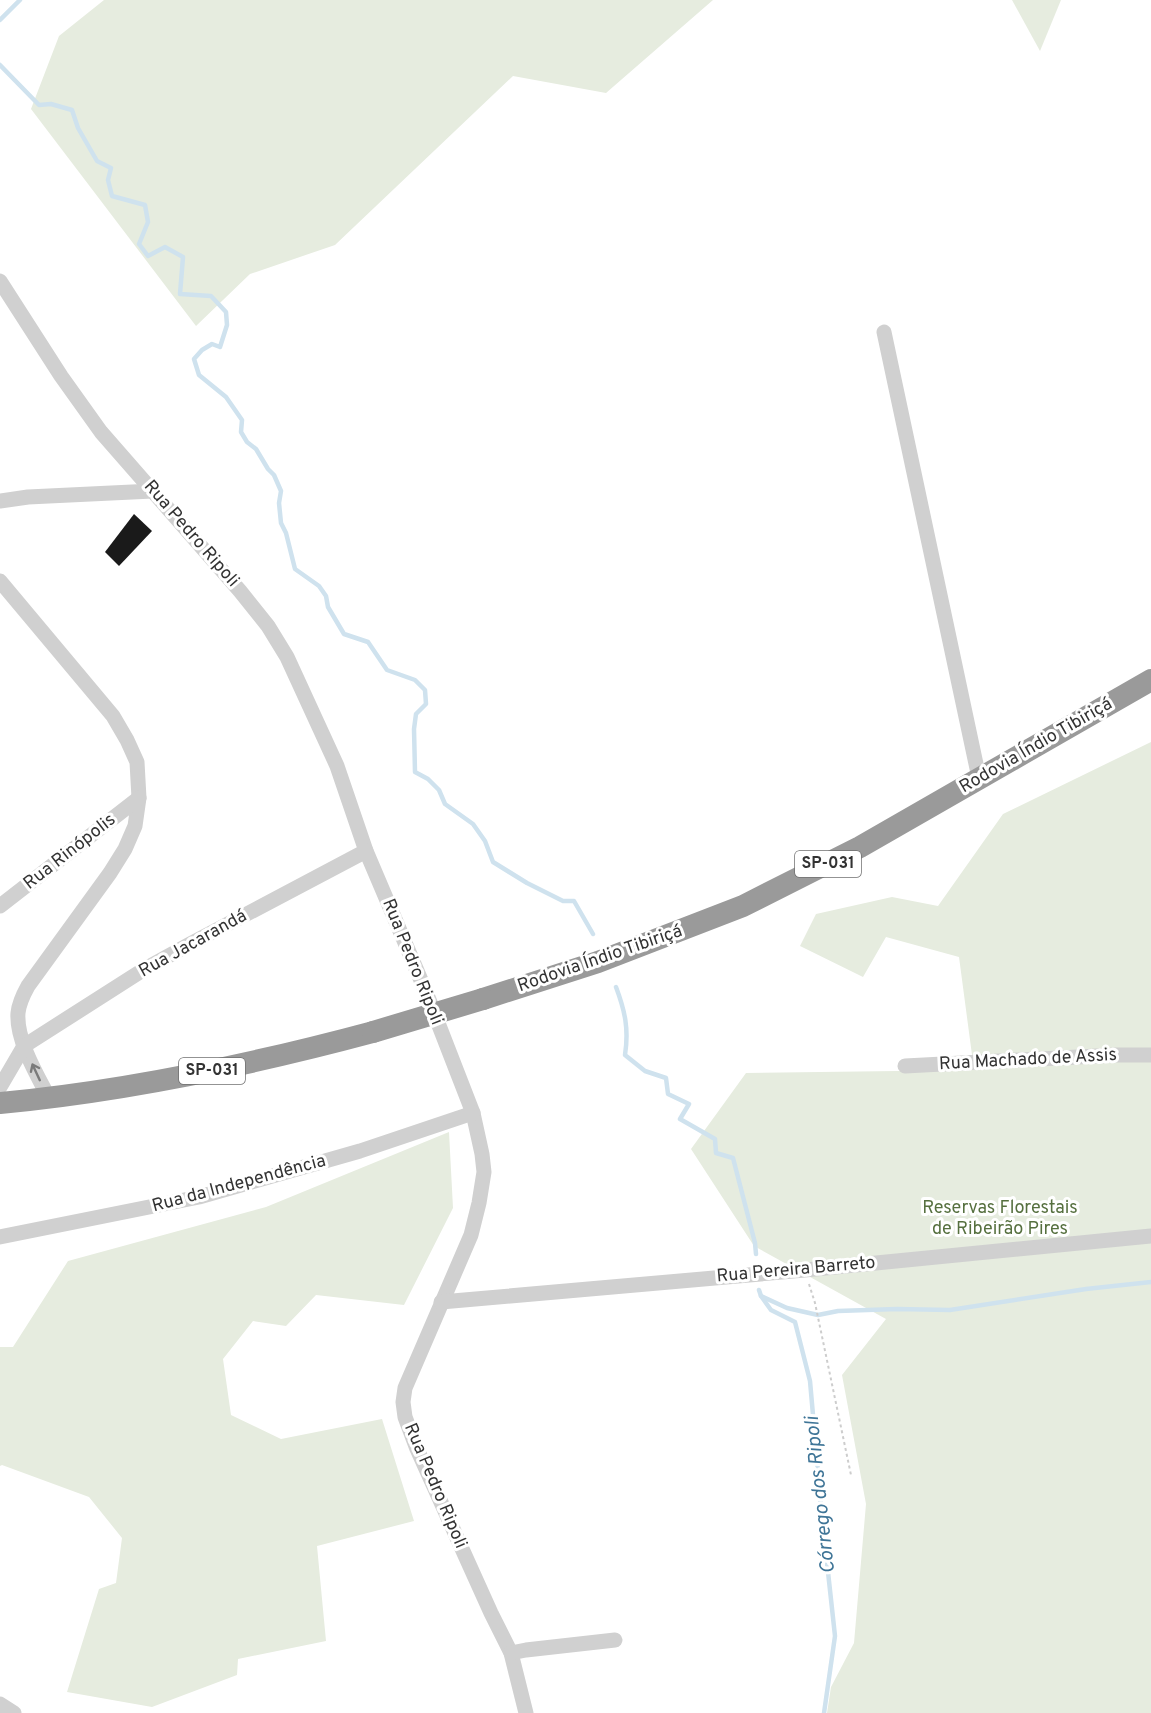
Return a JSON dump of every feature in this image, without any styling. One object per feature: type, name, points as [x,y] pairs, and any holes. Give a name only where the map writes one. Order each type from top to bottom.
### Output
[{"type":"highway","name":"Rodovia Índio Tibiriçá","points":[[0,1103],[150,1083],[290,1054],[373,1032],[598,962],[743,906],[860,847],[1151,680]]},
{"type":"street","name":"Rua Pedro Ripoli","points":[[0,281],[61,376],[101,432],[240,591],[268,626],[287,657],[337,766],[366,851],[426,992],[473,1113],[484,1172],[479,1203],[471,1235],[405,1388],[403,1402],[405,1417],[427,1471],[511,1653],[526,1713]]},
{"type":"street","points":[[884,332],[979,778]]},
{"type":"street","points":[[0,501],[28,497],[153,491]]},
{"type":"street","points":[[0,580],[113,716],[128,740],[137,762],[139,798],[135,826],[125,849],[28,986],[19,1004],[17,1016],[24,1046],[49,1098]]},
{"type":"street","name":"Rua Rinópolis","points":[[0,906],[139,798]]},
{"type":"street","name":"Rua Jacarandá","points":[[24,1046],[143,970],[366,851]]},
{"type":"street","points":[[0,1088],[24,1046]]},
{"type":"street","name":"Rua Machado de Assis","points":[[905,1066],[1116,1054],[1151,1055]]},
{"type":"street","name":"Rua da Independência","points":[[0,1237],[199,1197],[360,1151],[473,1113]]},
{"type":"street","name":"Rua Pereira Barreto","points":[[441,1302],[805,1270],[1151,1236]]},
{"type":"street","points":[[511,1653],[615,1640]]},
{"type":"street","points":[[0,1704],[14,1713]]},
{"type":"path","points":[[805,1270],[815,1303],[851,1475]]},
{"type":"green space","points":[[104,0],[713,0],[606,93],[513,76],[335,245],[250,274],[196,326],[31,109],[59,36]]},
{"type":"green space","points":[[1012,0],[1061,0],[1040,51]]},
{"type":"green space","name":"Reservas Florestais de Ribeirão Pires","points":[[1151,742],[1151,1713],[827,1713],[831,1687],[854,1643],[866,1504],[842,1375],[886,1319],[754,1246],[691,1149],[746,1073],[974,1070],[959,957],[886,937],[863,977],[800,946],[816,914],[892,897],[938,906],[1003,814]]},
{"type":"green space","points":[[449,1132],[453,1208],[404,1305],[316,1295],[286,1326],[253,1321],[223,1359],[231,1415],[281,1439],[382,1419],[414,1521],[317,1546],[326,1641],[238,1659],[237,1675],[152,1707],[67,1692],[99,1589],[116,1583],[122,1538],[89,1497],[0,1466],[0,1347],[13,1347],[68,1261],[266,1207]]},
{"type":"building","points":[[134,514],[152,531],[119,566],[105,552]]},
{"type":"waterway","points":[[0,20],[20,0]]},
{"type":"waterway","name":"Córrego dos Ripoli","points":[[0,65],[39,105],[51,104],[72,110],[78,128],[97,161],[111,168],[108,180],[112,196],[145,205],[148,222],[139,244],[148,256],[165,247],[183,257],[180,294],[211,296],[226,312],[227,325],[220,347],[212,344],[194,359],[199,375],[226,397],[242,420],[241,432],[247,442],[256,449],[274,475],[281,491],[279,503],[281,523],[286,533],[295,569],[319,586],[344,634],[368,642],[387,670],[415,680],[425,690],[426,704],[416,714],[414,729],[415,772],[428,779],[439,790],[445,804],[473,824],[485,841],[493,862],[563,901],[574,901],[593,934]]},
{"type":"waterway","name":"Córrego dos Ripoli","points":[[616,987],[625,1020],[627,1037],[625,1055],[645,1071],[666,1078],[668,1094],[689,1104],[680,1119],[715,1139],[716,1153],[733,1158],[756,1254]]},
{"type":"waterway","points":[[759,1290],[761,1296],[787,1308],[818,1315],[838,1311],[950,1310],[1086,1289],[1151,1282]]},
{"type":"waterway","name":"Córrego dos Ripoli","points":[[761,1296],[771,1310],[795,1322],[810,1381],[835,1636],[824,1713]]}]
